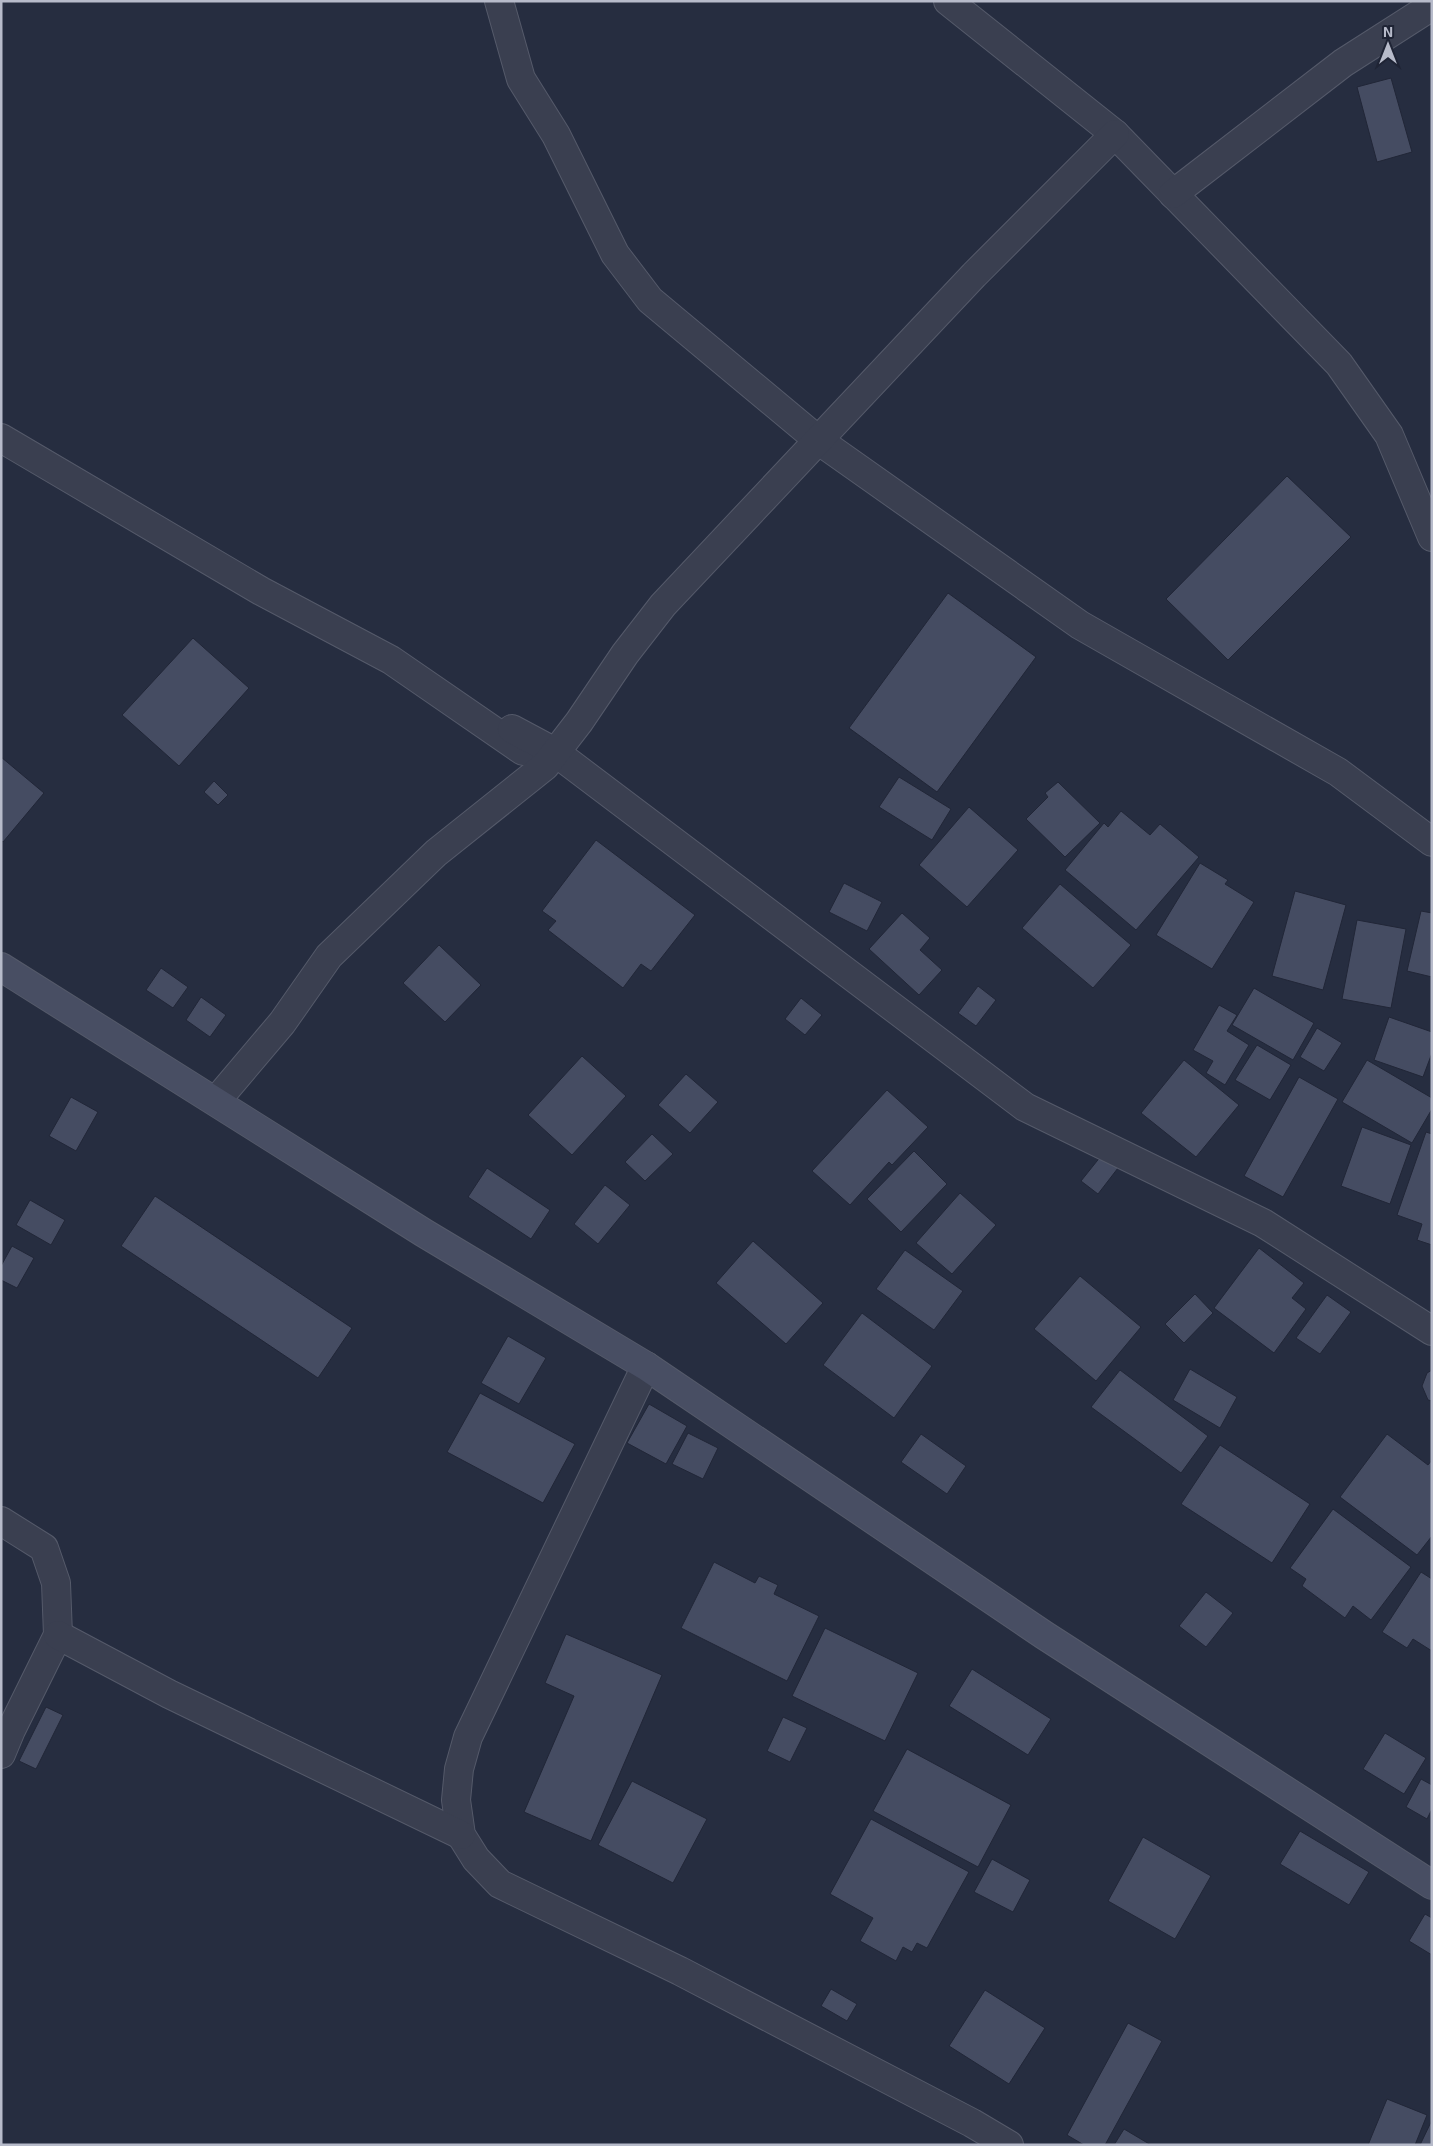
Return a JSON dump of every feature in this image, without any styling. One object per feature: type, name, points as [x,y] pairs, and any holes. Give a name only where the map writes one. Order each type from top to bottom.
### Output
[{"type":"street","points":[[499,1],[521,79],[556,135],[615,254],[650,300],[818,440],[1080,625],[1338,772],[1432,842]]},
{"type":"street","points":[[948,1],[1115,134],[1339,364],[1389,435],[1432,537]]},
{"type":"street","points":[[1173,194],[1343,63],[1432,6]]},
{"type":"street","points":[[216,1101],[282,1023],[329,956],[436,853],[550,759],[579,722],[624,654],[663,605],[974,276],[1115,134]]},
{"type":"street","points":[[1,438],[261,591],[391,660],[550,759]]},
{"type":"street","points":[[512,729],[550,759],[1025,1107],[1263,1223],[1432,1331]]},
{"type":"street","points":[[1,967],[424,1233],[646,1366],[1044,1635],[1432,1885]]},
{"type":"street","points":[[646,1366],[468,1737],[459,1769],[456,1800],[461,1835],[476,1859],[500,1884],[680,1970],[972,2123],[1009,2145]]},
{"type":"street","points":[[1,1521],[44,1548],[56,1583],[58,1635],[1,1754]]},
{"type":"street","points":[[58,1635],[169,1694],[461,1835]]},
{"type":"building","points":[[1391,78],[1412,152],[1377,162],[1357,87]]},
{"type":"building","points":[[1287,476],[1351,537],[1228,660],[1166,599]]},
{"type":"building","points":[[948,593],[1036,657],[937,792],[849,728]]},
{"type":"building","points":[[193,638],[249,688],[179,766],[122,715]]},
{"type":"building","points":[[1,757],[44,793],[3,842],[1,840]]},
{"type":"building","points":[[899,777],[951,809],[932,840],[879,807]]},
{"type":"building","points":[[214,781],[228,795],[218,805],[204,792]]},
{"type":"building","points":[[1058,782],[1100,823],[1065,857],[1026,819],[1048,797],[1045,793]]},
{"type":"building","points":[[969,807],[1018,850],[967,907],[919,865]]},
{"type":"building","points":[[1121,811],[1150,835],[1160,824],[1199,857],[1136,930],[1065,870],[1104,823],[1108,827]]},
{"type":"building","points":[[596,840],[695,915],[651,971],[641,964],[623,988],[548,930],[556,921],[542,911]]},
{"type":"building","points":[[1200,863],[1228,880],[1225,884],[1254,902],[1212,969],[1156,935]]},
{"type":"building","points":[[844,883],[882,902],[867,931],[829,912]]},
{"type":"building","points":[[1060,884],[1131,945],[1093,988],[1022,928]]},
{"type":"building","points":[[1295,891],[1346,905],[1323,990],[1272,976]]},
{"type":"building","points":[[1421,911],[1432,913],[1432,977],[1407,971]]},
{"type":"building","points":[[902,913],[930,938],[920,950],[942,970],[919,995],[869,949]]},
{"type":"building","points":[[1357,920],[1406,929],[1391,1008],[1342,999]]},
{"type":"building","points":[[439,945],[481,985],[445,1022],[403,983]]},
{"type":"building","points":[[161,968],[188,987],[173,1008],[146,990]]},
{"type":"building","points":[[978,986],[996,1000],[976,1026],[958,1013]]},
{"type":"building","points":[[1254,988],[1314,1023],[1293,1060],[1232,1025]]},
{"type":"building","points":[[201,997],[226,1015],[210,1037],[186,1020]]},
{"type":"building","points":[[801,998],[822,1015],[805,1035],[785,1019]]},
{"type":"building","points":[[1219,1005],[1237,1015],[1227,1031],[1249,1045],[1225,1085],[1206,1073],[1213,1061],[1193,1050]]},
{"type":"building","points":[[1389,1017],[1432,1032],[1432,1053],[1423,1077],[1374,1060]]},
{"type":"building","points":[[1317,1028],[1342,1043],[1324,1071],[1300,1057]]},
{"type":"building","points":[[1257,1045],[1291,1065],[1270,1100],[1235,1080]]},
{"type":"building","points":[[582,1056],[626,1096],[572,1155],[528,1115]]},
{"type":"building","points":[[1184,1060],[1239,1105],[1196,1157],[1141,1113]]},
{"type":"building","points":[[1367,1060],[1432,1098],[1432,1109],[1412,1143],[1342,1102]]},
{"type":"building","points":[[686,1074],[718,1102],[690,1133],[658,1105]]},
{"type":"building","points":[[1299,1077],[1338,1099],[1283,1197],[1244,1176]]},
{"type":"building","points":[[887,1090],[928,1127],[892,1165],[889,1162],[850,1205],[812,1171]]},
{"type":"building","points":[[71,1097],[98,1112],[76,1151],[49,1136]]},
{"type":"building","points":[[1362,1127],[1411,1145],[1390,1204],[1341,1186]]},
{"type":"building","points":[[1426,1132],[1432,1134],[1432,1245],[1417,1240],[1422,1224],[1397,1215]]},
{"type":"building","points":[[652,1134],[673,1154],[645,1181],[625,1162]]},
{"type":"building","points":[[914,1151],[947,1184],[901,1232],[867,1199]]},
{"type":"building","points":[[1101,1156],[1118,1168],[1098,1194],[1081,1181]]},
{"type":"building","points":[[487,1168],[550,1210],[531,1239],[468,1197]]},
{"type":"building","points":[[605,1185],[630,1205],[598,1244],[574,1224]]},
{"type":"building","points":[[960,1193],[996,1225],[952,1274],[916,1243]]},
{"type":"building","points":[[155,1196],[352,1328],[318,1378],[121,1246]]},
{"type":"building","points":[[30,1200],[65,1220],[51,1245],[16,1225]]},
{"type":"building","points":[[753,1241],[823,1303],[786,1344],[716,1283]]},
{"type":"building","points":[[12,1246],[34,1258],[17,1288],[1,1280],[1,1266]]},
{"type":"building","points":[[1259,1248],[1304,1283],[1292,1298],[1306,1309],[1274,1353],[1214,1308]]},
{"type":"building","points":[[905,1250],[963,1291],[934,1330],[876,1289]]},
{"type":"building","points":[[1080,1276],[1141,1327],[1096,1381],[1034,1329]]},
{"type":"building","points":[[1195,1294],[1213,1313],[1184,1343],[1165,1324]]},
{"type":"building","points":[[1327,1295],[1351,1312],[1320,1354],[1296,1338]]},
{"type":"building","points":[[862,1313],[932,1366],[894,1418],[823,1365]]},
{"type":"building","points":[[508,1336],[546,1358],[519,1404],[481,1383]]},
{"type":"building","points":[[1190,1369],[1237,1397],[1220,1428],[1173,1400]]},
{"type":"building","points":[[1120,1370],[1208,1436],[1181,1473],[1091,1407]]},
{"type":"building","points":[[1432,1370],[1432,1401],[1428,1400],[1422,1386],[1427,1373]]},
{"type":"building","points":[[480,1393],[575,1444],[543,1503],[447,1452]]},
{"type":"building","points":[[649,1404],[687,1426],[666,1464],[627,1443]]},
{"type":"building","points":[[688,1433],[718,1448],[703,1479],[672,1464]]},
{"type":"building","points":[[921,1434],[966,1466],[947,1494],[901,1462]]},
{"type":"building","points":[[1387,1434],[1428,1465],[1432,1460],[1432,1536],[1417,1555],[1340,1497]]},
{"type":"building","points":[[1220,1445],[1310,1504],[1272,1563],[1181,1504]]},
{"type":"building","points":[[1333,1509],[1411,1567],[1371,1620],[1353,1606],[1345,1618],[1302,1586],[1306,1579],[1290,1568]]},
{"type":"building","points":[[714,1562],[755,1583],[759,1576],[778,1585],[774,1594],[819,1616],[787,1681],[681,1628]]},
{"type":"building","points":[[1421,1572],[1432,1579],[1432,1651],[1413,1639],[1407,1648],[1382,1632]]},
{"type":"building","points":[[1206,1592],[1233,1613],[1206,1647],[1179,1626]]},
{"type":"building","points":[[825,1628],[918,1673],[885,1741],[792,1696]]},
{"type":"building","points":[[566,1634],[662,1675],[591,1841],[524,1812],[574,1696],[545,1683]]},
{"type":"building","points":[[972,1669],[1051,1719],[1028,1755],[949,1706]]},
{"type":"building","points":[[46,1707],[63,1715],[36,1769],[19,1761]]},
{"type":"building","points":[[783,1717],[807,1728],[790,1762],[767,1751]]},
{"type":"building","points":[[1385,1733],[1426,1758],[1404,1794],[1363,1769]]},
{"type":"building","points":[[907,1749],[1011,1805],[978,1867],[873,1811]]},
{"type":"building","points":[[1421,1779],[1432,1785],[1432,1809],[1427,1819],[1406,1807]]},
{"type":"building","points":[[632,1781],[707,1819],[673,1883],[598,1845]]},
{"type":"building","points":[[871,1819],[969,1872],[927,1948],[917,1943],[912,1952],[903,1947],[896,1961],[860,1941],[873,1918],[830,1894]]},
{"type":"building","points":[[1300,1831],[1369,1872],[1349,1905],[1280,1864]]},
{"type":"building","points":[[1143,1837],[1211,1876],[1175,1939],[1108,1901]]},
{"type":"building","points":[[992,1859],[1030,1880],[1013,1912],[974,1892]]},
{"type":"building","points":[[1425,1914],[1432,1918],[1432,1955],[1409,1941]]},
{"type":"building","points":[[831,1989],[857,2004],[847,2021],[821,2006]]},
{"type":"building","points":[[985,1990],[1045,2028],[1009,2084],[949,2046]]},
{"type":"building","points":[[1128,2023],[1162,2041],[1105,2145],[1084,2145],[1067,2135]]},
{"type":"building","points":[[1387,2099],[1427,2115],[1415,2145],[1368,2145]]},
{"type":"building","points":[[1432,2120],[1432,2145],[1420,2145]]},
{"type":"building","points":[[1124,2129],[1151,2145],[1114,2145]]}]
